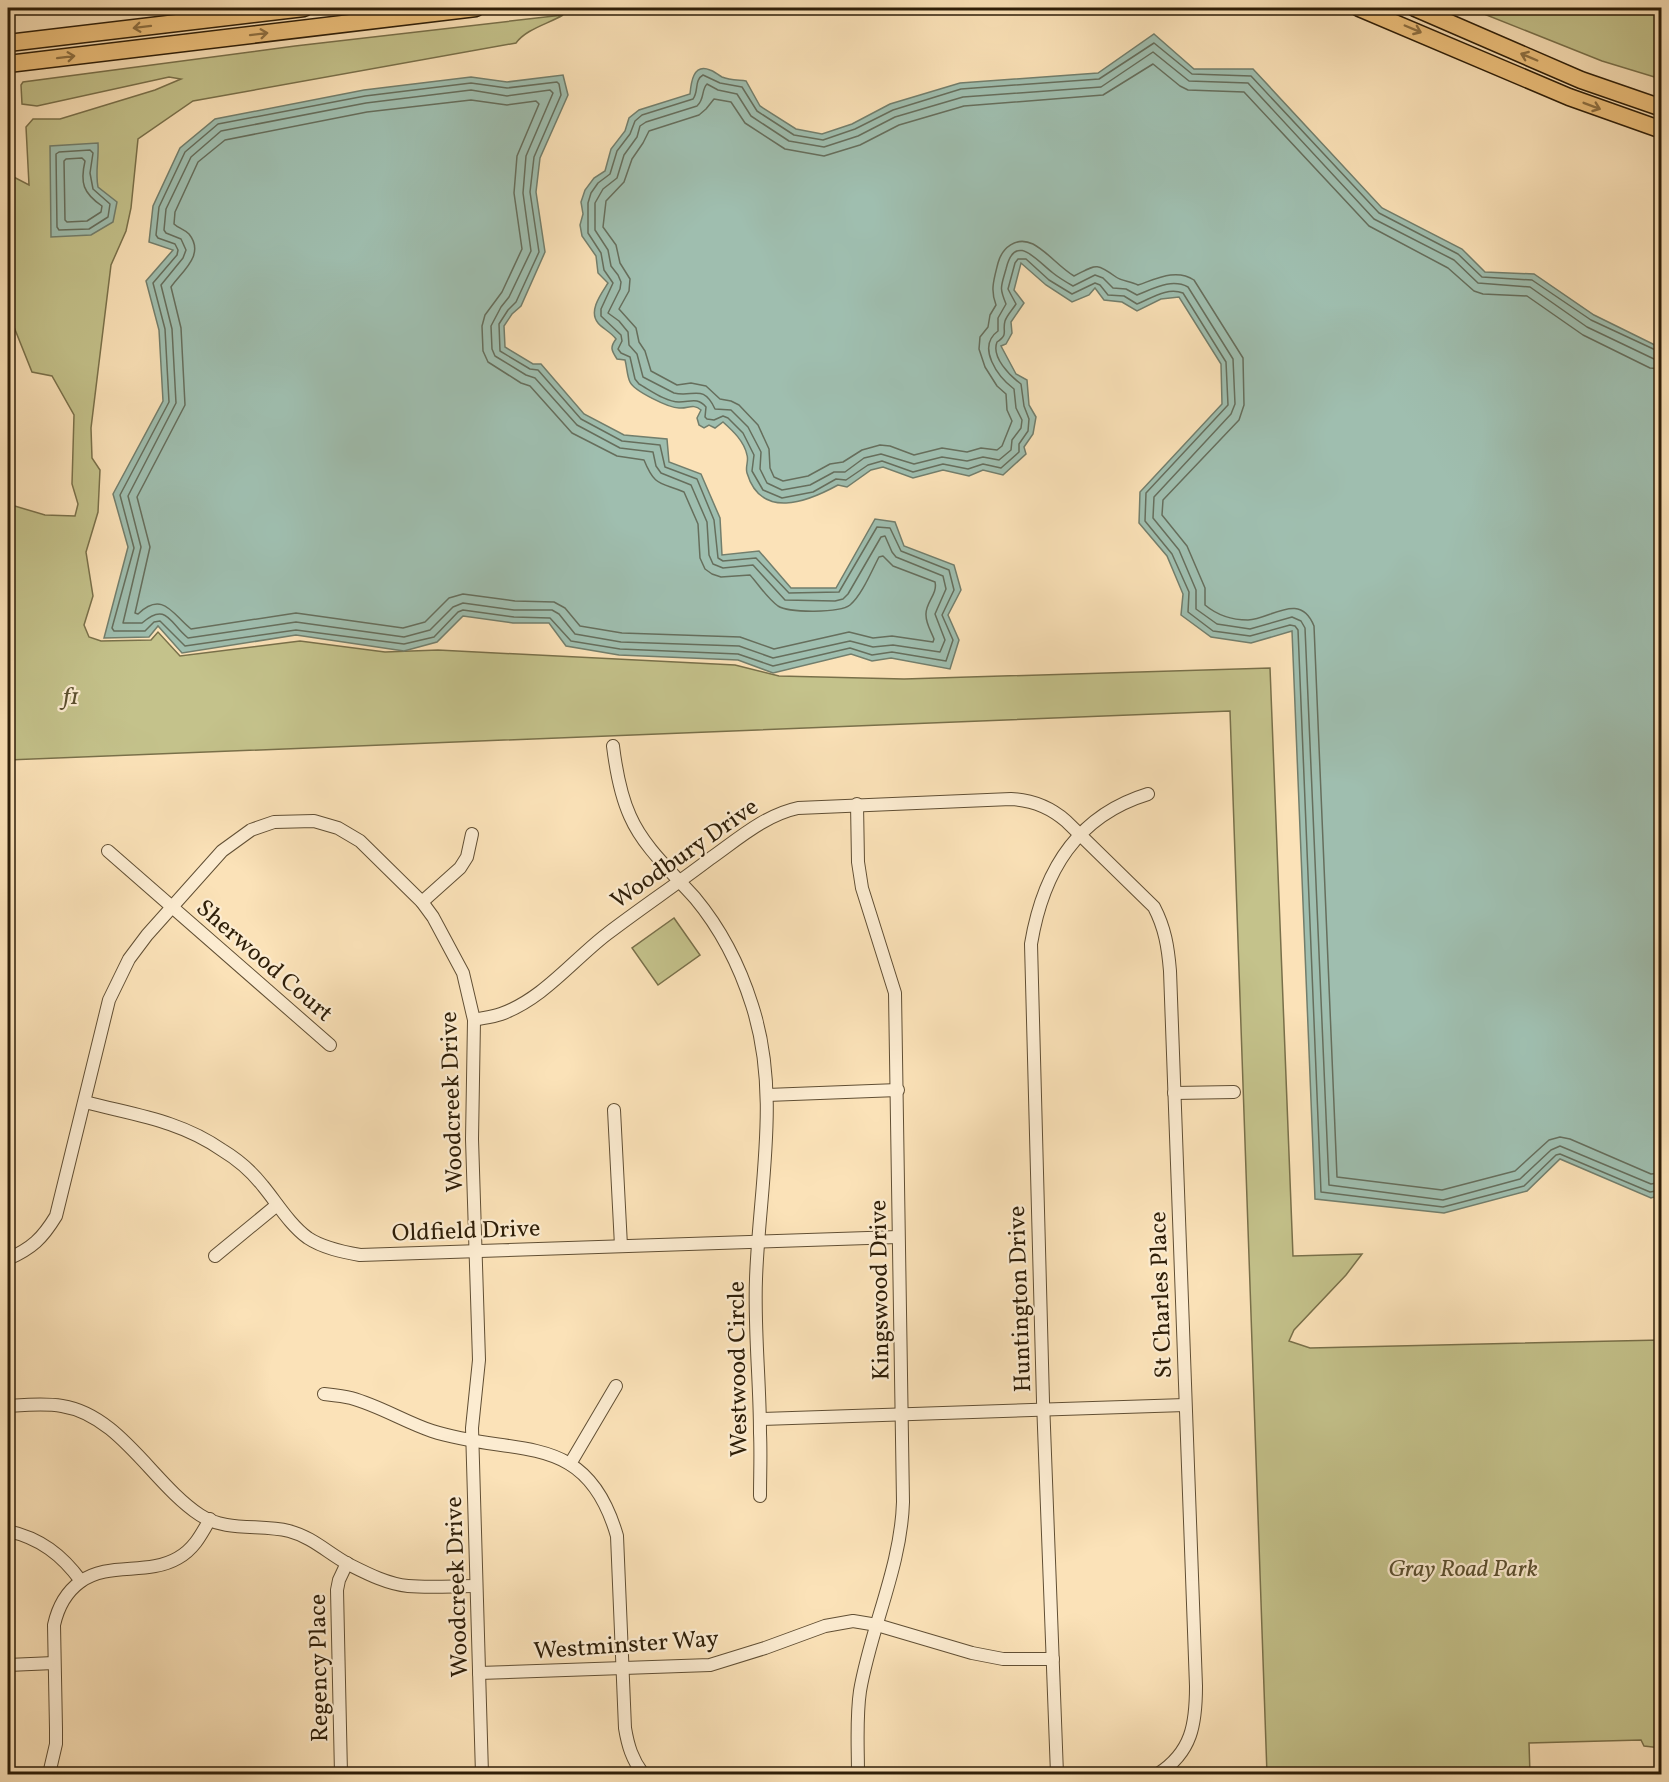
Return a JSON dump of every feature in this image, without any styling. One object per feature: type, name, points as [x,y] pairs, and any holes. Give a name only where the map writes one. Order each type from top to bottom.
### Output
[{"type":"main road","points":[[8,44],[304,8]]},
{"type":"main road","points":[[8,64],[476,8]]},
{"type":"main road","points":[[1359,8],[1569,97],[1662,130]]},
{"type":"main road","points":[[1415,8],[1573,76],[1662,108]]},
{"type":"street","name":"Westwood Circle","points":[[613,746],[621,790],[630,816],[648,845],[710,919],[726,945],[743,978],[753,1006],[760,1037],[767,1095],[756,1292],[760,1496]]},
{"type":"street","name":"Huntington Drive","points":[[1057,1774],[1043,1411],[1031,944],[1035,920],[1051,874],[1064,853],[1102,815],[1119,804],[1149,794]]},
{"type":"street","name":"Woodbury Drive","points":[[474,1020],[500,1014],[525,1002],[604,936],[778,813],[807,806],[1022,799],[1055,812],[1080,835]]},
{"type":"street","name":"Kingswood Drive","points":[[857,804],[858,862],[862,888],[895,993],[902,1526],[897,1554],[860,1692],[858,1774]]},
{"type":"street","name":"Woodcreek Drive","points":[[8,1259],[33,1247],[56,1216],[109,1000],[129,959],[172,907],[222,851],[251,830],[293,821],[314,821],[338,828],[360,841],[422,902],[447,941],[463,973],[474,1020],[472,1139],[479,1360],[473,1440],[482,1774]]},
{"type":"street","points":[[422,902],[460,868],[467,857],[472,834]]},
{"type":"street","name":"St Charles Place","points":[[1080,835],[1154,907],[1168,942],[1196,1714],[1187,1746],[1170,1766],[1158,1774]]},
{"type":"street","name":"Sherwood Court","points":[[108,851],[330,1045]]},
{"type":"street","points":[[767,1095],[898,1090]]},
{"type":"street","points":[[1174,1094],[1234,1092]]},
{"type":"street","name":"Oldfield Drive","points":[[85,1102],[155,1118],[205,1138],[246,1169],[308,1238],[328,1248],[360,1255],[898,1237]]},
{"type":"street","points":[[614,1110],[621,1246]]},
{"type":"street","points":[[215,1256],[277,1205]]},
{"type":"street","points":[[570,1464],[616,1386]]},
{"type":"street","points":[[324,1394],[350,1398],[434,1432],[525,1447],[559,1458],[582,1473],[603,1498],[617,1536],[628,1746],[634,1762],[643,1774]]},
{"type":"street","points":[[8,1406],[63,1406],[90,1415],[119,1437],[177,1497],[201,1516],[234,1526],[276,1528],[299,1534],[313,1540],[347,1563],[386,1581],[406,1586],[476,1586]]},
{"type":"street","points":[[760,1419],[1185,1406]]},
{"type":"street","points":[[50,1774],[56,1736],[54,1625],[56,1613],[66,1595],[81,1581],[95,1573],[106,1570],[161,1566],[179,1558],[199,1540],[210,1519]]},
{"type":"street","points":[[8,1531],[27,1536],[48,1547],[68,1562],[81,1581]]},
{"type":"street","name":"Regency Place","points":[[341,1774],[337,1590],[347,1563]]},
{"type":"street","name":"Westminster Way","points":[[479,1673],[710,1665],[825,1626],[853,1621],[877,1625],[1003,1659],[1053,1659]]},
{"type":"street","points":[[8,1665],[54,1663]]},
{"type":"green space","points":[[1469,8],[1661,8],[1661,79],[1602,61]]},
{"type":"green space","points":[[563,15],[531,30],[516,43],[193,101],[138,139],[131,208],[126,231],[111,265],[91,428],[92,458],[100,470],[98,512],[86,552],[93,596],[84,625],[89,637],[101,641],[151,640],[158,632],[180,656],[300,641],[385,652],[438,650],[735,665],[779,676],[904,679],[1270,668],[1293,1256],[1362,1254],[1346,1275],[1294,1330],[1289,1341],[1310,1348],[1661,1340],[1661,1748],[1644,1746],[1641,1740],[1529,1743],[1530,1774],[1267,1774],[1230,711],[8,760],[8,504],[45,515],[75,516],[78,504],[72,484],[74,415],[52,376],[32,372],[8,312],[8,174],[29,185],[26,127],[33,119],[60,119],[155,90],[181,79],[169,77],[37,106],[22,104],[21,85],[23,82],[295,46]]},
{"type":"green space","points":[[674,918],[700,955],[658,985],[632,948]]},
{"type":"water","points":[[1154,34],[1194,69],[1253,69],[1382,208],[1462,249],[1485,272],[1534,274],[1594,315],[1661,348],[1661,1195],[1651,1198],[1560,1159],[1527,1191],[1444,1213],[1315,1199],[1292,631],[1251,643],[1211,637],[1181,615],[1183,594],[1167,556],[1139,523],[1140,492],[1222,404],[1221,364],[1179,297],[1161,299],[1137,311],[1122,302],[1104,300],[1095,288],[1089,295],[1072,302],[1046,285],[1021,263],[1014,290],[1024,303],[1011,322],[1012,333],[1006,344],[1001,346],[1016,374],[1027,380],[1029,405],[1036,417],[1033,434],[1024,447],[1026,454],[1003,475],[983,470],[969,476],[943,470],[913,478],[883,467],[871,470],[847,487],[838,485],[813,497],[786,503],[774,502],[763,497],[754,488],[747,473],[746,450],[741,441],[723,422],[715,428],[709,425],[704,428],[699,425],[697,418],[701,410],[698,408],[679,408],[668,405],[633,386],[629,380],[625,360],[617,359],[612,351],[616,339],[595,318],[595,308],[608,283],[598,273],[596,256],[582,236],[581,202],[585,190],[594,178],[605,171],[611,149],[625,131],[629,118],[639,110],[690,94],[694,75],[700,69],[712,71],[728,79],[746,81],[760,106],[796,129],[822,134],[852,124],[890,104],[960,83],[1098,73]]},
{"type":"water","points":[[563,75],[568,95],[540,158],[536,192],[545,252],[521,306],[504,326],[505,347],[533,364],[541,364],[584,414],[624,435],[667,439],[669,462],[701,474],[720,518],[722,555],[759,551],[791,588],[836,588],[875,519],[895,522],[904,546],[954,565],[961,590],[948,615],[959,640],[950,669],[891,658],[872,661],[851,654],[773,673],[738,660],[619,655],[566,646],[549,623],[513,623],[463,616],[437,642],[404,651],[296,635],[182,653],[158,626],[149,637],[104,638],[128,547],[113,494],[163,401],[159,330],[146,281],[173,250],[149,242],[153,206],[180,148],[215,119],[364,90],[471,77],[507,82]]},
{"type":"water","points":[[98,143],[98,187],[117,202],[113,222],[91,235],[51,237],[50,146]]},
{"type":"park label","name":"f1","points":[[71,696]]},
{"type":"park label","name":"Gray Road Park","points":[[1463,1568]]}]
